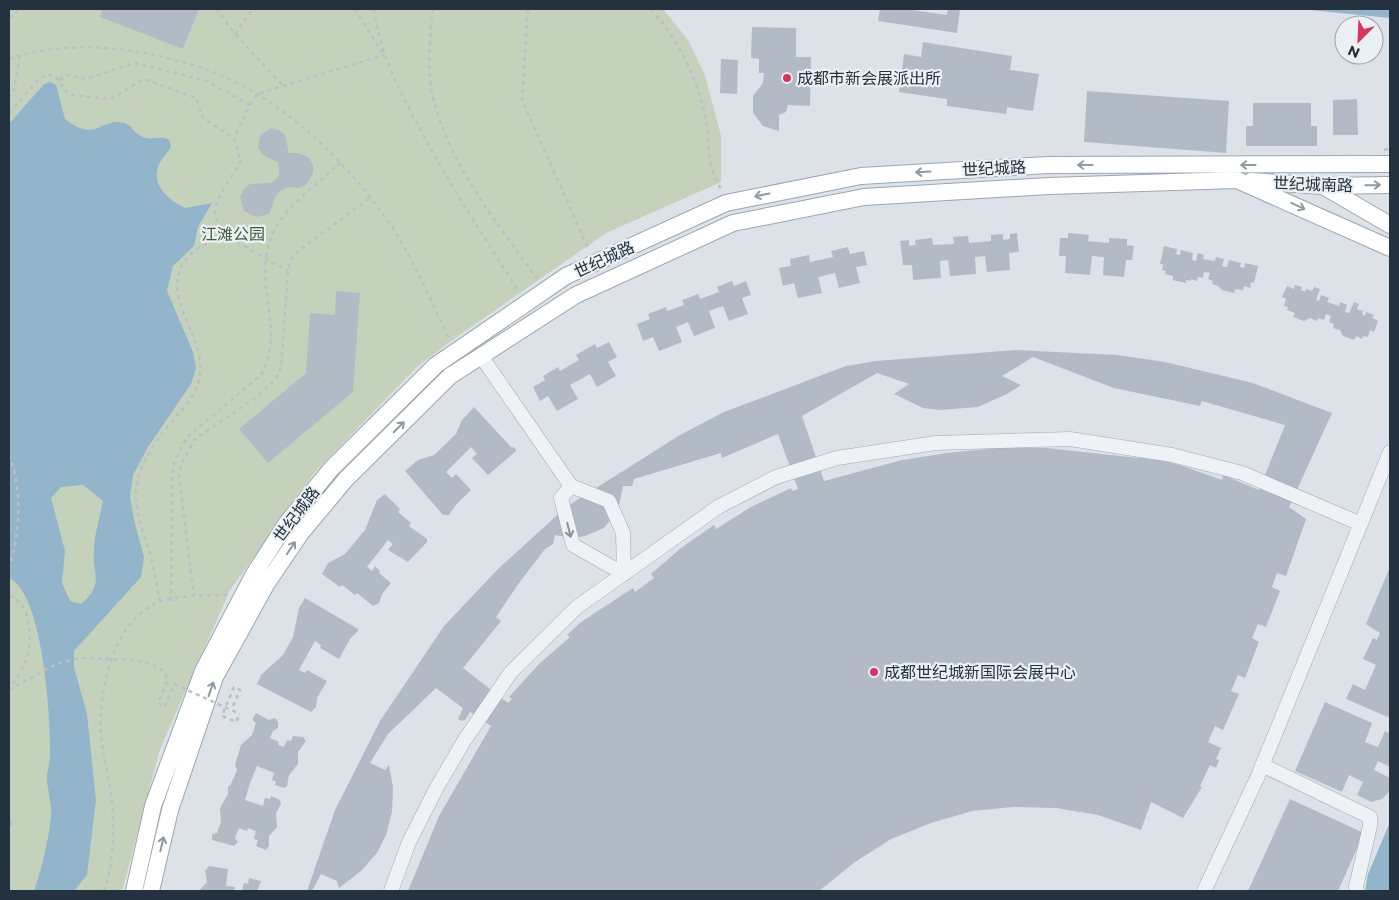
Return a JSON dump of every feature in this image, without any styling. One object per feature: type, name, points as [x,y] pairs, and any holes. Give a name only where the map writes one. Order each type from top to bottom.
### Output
[{"type":"main road","name":"世纪城路","points":[[134,891],[153,806],[203,671],[254,574],[286,524],[331,469],[436,365],[566,276],[726,203],[861,176],[1048,165],[1390,164]]},
{"type":"main road","points":[[1296,165],[1323,186],[1390,225]]},
{"type":"main road","name":"世纪城路","points":[[151,891],[170,810],[215,677],[267,583],[300,533],[346,479],[450,376],[576,295],[733,223],[864,197],[1049,186],[1237,180],[1390,248]]},
{"type":"main road","name":"世纪城南路","points":[[1237,180],[1323,186],[1390,185]]},
{"type":"street","points":[[481,356],[571,486],[610,501],[623,533],[624,574]]},
{"type":"street","points":[[391,891],[409,842],[438,787],[464,741],[511,672],[577,607],[718,507],[776,477],[837,458],[936,443],[1070,440],[1172,454],[1242,473],[1360,524]]},
{"type":"street","points":[[1204,891],[1262,765],[1390,452]]},
{"type":"street","points":[[571,486],[561,498],[573,545],[624,574]]},
{"type":"street","points":[[1262,765],[1370,817],[1370,826],[1356,888],[1357,891]]},
{"type":"path","points":[[9,18],[20,9]]},
{"type":"path","points":[[216,9],[235,34],[283,86]]},
{"type":"path","points":[[235,34],[252,9]]},
{"type":"path","points":[[355,9],[384,55]]},
{"type":"path","points":[[374,9],[384,55],[394,82],[447,180],[520,293]]},
{"type":"path","points":[[432,9],[430,61],[432,92],[454,154],[468,181],[538,281]]},
{"type":"path","points":[[528,9],[522,100],[595,263]]},
{"type":"path","points":[[651,9],[666,26],[684,55],[697,88],[707,126],[710,165],[726,203]]},
{"type":"path","points":[[9,59],[20,55],[64,48],[111,49],[165,57],[211,73],[257,94],[300,126],[340,163],[370,198],[391,226],[414,266],[451,341]]},
{"type":"path","points":[[9,98],[14,90],[20,55]]},
{"type":"path","points":[[234,138],[257,94],[384,55]]},
{"type":"path","points":[[59,80],[67,75],[86,79],[136,63],[206,81],[250,105]]},
{"type":"path","points":[[9,113],[39,79],[48,74],[59,80],[65,91],[72,95],[111,100],[144,78],[196,98],[203,118],[234,138],[242,161],[219,199],[214,212],[215,222],[226,234],[288,271]]},
{"type":"path","points":[[171,601],[172,477],[174,462],[187,437],[261,375],[266,365],[272,341],[264,266],[275,229],[285,215],[340,163]]},
{"type":"path","points":[[194,597],[179,475],[182,463],[194,440],[255,398],[276,379],[281,367],[288,271],[291,259],[298,251],[370,198]]},
{"type":"path","points":[[160,602],[152,561],[136,503],[137,483],[159,437],[190,398],[200,373],[199,357],[193,336],[176,296],[181,268],[190,255],[226,234]]},
{"type":"path","points":[[9,455],[19,501],[14,551],[9,568]]},
{"type":"path","points":[[9,596],[22,605],[28,619],[30,637],[26,662],[10,690]]},
{"type":"path","points":[[104,891],[111,866],[111,796],[101,734],[101,713],[104,687],[112,659],[124,635],[134,622],[146,610],[160,602],[194,597],[227,596]]},
{"type":"path","points":[[10,690],[31,676],[58,663],[80,658],[134,660],[161,669],[168,679],[158,703],[165,707],[174,684],[240,714],[236,722],[222,716],[234,687],[240,690],[233,706]]},
{"type":"green space","name":"江滩公园","points":[[9,9],[663,9],[688,40],[705,75],[721,136],[721,182],[606,233],[451,341],[418,366],[315,472],[230,590],[160,749],[122,891],[9,891]]},
{"type":"water","points":[[1300,9],[1390,9],[1390,18],[1384,17],[1384,15],[1360,15]]},
{"type":"water","points":[[50,82],[56,85],[65,119],[76,126],[92,130],[109,123],[124,123],[142,137],[165,138],[169,140],[171,147],[160,162],[157,171],[157,178],[162,190],[172,201],[185,208],[212,203],[198,227],[194,246],[173,266],[167,291],[193,352],[196,368],[191,384],[148,447],[133,475],[130,496],[144,557],[141,577],[74,651],[74,667],[87,714],[96,800],[87,875],[74,891],[34,891],[40,873],[51,817],[47,776],[50,753],[49,713],[43,658],[30,606],[21,588],[9,578],[9,124],[44,84]],"holes":[[[83,485],[103,501],[94,547],[95,583],[93,590],[81,604],[70,601],[62,583],[65,551],[51,498],[61,487]]]},
{"type":"water","points":[[1390,822],[1390,891],[1365,891],[1368,874]]},
{"type":"building","points":[[103,9],[199,9],[183,49],[100,17]]},
{"type":"building","points":[[880,9],[905,9],[947,15],[948,9],[960,9],[957,33],[878,21]]},
{"type":"building","name":"成都市新会展派出所","points":[[752,27],[796,28],[796,57],[811,57],[810,106],[788,105],[786,112],[779,115],[779,131],[763,126],[753,113],[753,96],[763,83],[764,73],[759,73],[759,59],[751,58]]},
{"type":"building","points":[[923,42],[1012,56],[1010,70],[1039,74],[1033,111],[1007,107],[1006,114],[947,106],[947,99],[899,92],[904,54],[921,57]]},
{"type":"building","points":[[721,59],[738,60],[737,94],[720,93]]},
{"type":"building","points":[[1087,91],[1229,101],[1226,153],[1084,142]]},
{"type":"building","points":[[1357,99],[1358,135],[1333,135],[1333,100]]},
{"type":"building","points":[[1253,103],[1311,103],[1311,126],[1317,126],[1317,146],[1246,146],[1246,126],[1253,126]]},
{"type":"building","points":[[271,128],[279,130],[285,135],[289,153],[299,153],[308,157],[313,165],[313,173],[306,185],[281,190],[276,196],[269,214],[256,217],[244,211],[240,197],[244,189],[250,184],[271,183],[279,176],[279,163],[263,155],[258,147],[260,135]]},
{"type":"building","points":[[1017,233],[1019,252],[1009,253],[1010,270],[987,272],[985,256],[975,257],[976,274],[950,276],[948,260],[940,261],[941,278],[913,280],[912,265],[903,265],[900,241],[909,240],[909,246],[916,245],[915,240],[932,238],[933,245],[954,244],[953,237],[968,236],[969,243],[991,241],[991,235],[1003,234],[1003,240],[1010,239],[1010,234]]},
{"type":"building","points":[[1068,233],[1089,235],[1088,241],[1109,243],[1109,238],[1127,239],[1127,245],[1134,246],[1132,260],[1126,260],[1124,277],[1103,275],[1104,257],[1092,256],[1090,275],[1065,273],[1066,256],[1059,256],[1060,238],[1068,238]]},
{"type":"building","points":[[1164,246],[1177,249],[1176,254],[1180,255],[1181,250],[1193,253],[1192,260],[1196,261],[1198,253],[1204,255],[1203,259],[1215,261],[1216,257],[1224,259],[1222,266],[1227,267],[1229,260],[1241,263],[1240,267],[1244,268],[1245,263],[1258,266],[1254,283],[1251,282],[1250,288],[1244,286],[1243,290],[1235,289],[1234,293],[1222,290],[1212,284],[1213,281],[1208,279],[1210,273],[1204,272],[1203,278],[1198,277],[1197,281],[1191,279],[1191,281],[1186,280],[1186,283],[1173,280],[1173,276],[1165,274],[1166,271],[1162,270],[1163,264],[1160,264]]},
{"type":"building","points":[[848,247],[850,254],[864,251],[867,265],[856,267],[860,283],[839,288],[835,273],[818,277],[822,293],[798,298],[794,283],[783,286],[779,268],[791,266],[790,259],[809,255],[810,262],[833,257],[831,251]]},
{"type":"building","points":[[732,281],[734,286],[746,281],[751,295],[742,298],[748,314],[729,321],[723,306],[709,311],[715,328],[694,336],[688,322],[676,327],[682,342],[659,351],[653,337],[643,341],[637,324],[650,319],[648,314],[666,307],[667,311],[684,305],[682,300],[698,294],[700,299],[719,292],[717,287]]},
{"type":"building","points":[[1295,285],[1302,287],[1301,290],[1305,292],[1306,289],[1312,291],[1314,287],[1320,289],[1316,300],[1319,301],[1321,295],[1329,298],[1327,302],[1339,306],[1340,302],[1347,305],[1345,312],[1349,313],[1354,302],[1359,304],[1357,309],[1363,311],[1362,314],[1365,316],[1366,312],[1374,315],[1372,318],[1378,321],[1374,332],[1370,330],[1368,337],[1363,336],[1362,339],[1356,336],[1354,340],[1343,336],[1340,330],[1333,328],[1334,324],[1329,322],[1331,316],[1326,314],[1324,320],[1318,318],[1317,321],[1310,318],[1304,321],[1293,317],[1295,313],[1287,310],[1288,307],[1284,306],[1286,299],[1282,297],[1287,286],[1294,289]]},
{"type":"building","points":[[336,291],[360,293],[353,392],[268,463],[239,429],[306,373],[310,313],[335,315]]},
{"type":"building","points":[[609,342],[617,357],[608,362],[616,376],[597,387],[590,374],[570,385],[578,399],[557,411],[548,396],[540,401],[533,387],[545,380],[543,376],[558,367],[560,371],[579,360],[576,355],[595,344],[597,348]]},
{"type":"building","name":"成都世纪城新国际会展中心","points":[[1015,350],[1117,355],[1165,362],[1253,383],[1332,413],[1289,507],[1306,519],[1286,576],[1277,573],[1272,587],[1280,591],[1266,627],[1258,624],[1252,638],[1259,642],[1245,678],[1238,675],[1231,691],[1239,694],[1223,730],[1215,726],[1208,742],[1221,748],[1216,759],[1219,760],[1216,768],[1210,765],[1200,786],[1202,787],[1183,818],[1151,802],[1141,830],[1098,815],[1056,808],[1013,807],[972,811],[931,823],[891,839],[855,862],[819,891],[408,891],[439,816],[491,726],[470,712],[465,720],[461,721],[458,719],[463,708],[436,688],[388,734],[370,763],[385,770],[389,765],[393,787],[392,812],[386,835],[377,853],[361,871],[339,888],[337,881],[321,874],[312,891],[307,891],[335,810],[380,721],[444,626],[498,569],[566,507],[680,435],[724,412],[846,366],[876,361]],"holes":[[[1033,357],[1114,388],[1200,406],[1202,401],[1285,425],[1259,490],[1223,475],[1222,480],[1183,466],[1139,454],[1139,458],[1046,448],[997,448],[947,453],[902,460],[824,481],[802,416],[877,373],[909,384],[894,394],[923,408],[939,410],[978,407],[1007,394],[1021,385],[1002,376]],[[778,434],[798,489],[792,491],[791,488],[751,507],[716,529],[714,525],[681,548],[651,574],[654,578],[635,592],[633,588],[581,622],[567,635],[570,637],[539,664],[509,697],[512,699],[508,703],[463,668],[501,621],[496,617],[545,549],[553,544],[555,535],[573,538],[585,536],[604,528],[618,510],[623,486],[632,486],[634,479],[721,453],[722,458]]]},
{"type":"building","points":[[474,407],[516,451],[488,475],[472,458],[477,454],[471,447],[446,472],[452,478],[456,474],[471,490],[449,515],[443,515],[405,471],[418,460],[434,455],[456,434],[462,420]]},
{"type":"building","points":[[385,494],[400,509],[398,512],[411,523],[409,526],[427,539],[427,542],[408,562],[388,550],[393,544],[388,540],[367,567],[372,571],[375,566],[380,571],[379,573],[391,583],[382,594],[379,603],[373,606],[357,593],[355,595],[342,585],[340,587],[322,574],[328,563],[345,554],[365,530],[377,500]]},
{"type":"building","points":[[1390,567],[1390,718],[1346,699],[1353,684],[1365,690],[1376,665],[1363,659],[1373,638],[1377,640],[1380,633],[1366,624]]},
{"type":"building","points":[[305,598],[358,629],[339,659],[320,648],[321,645],[315,641],[299,670],[305,673],[307,670],[327,681],[317,698],[316,707],[311,712],[257,684],[261,675],[283,655],[293,637],[299,608]]},
{"type":"building","points":[[1325,702],[1372,723],[1365,742],[1378,747],[1385,731],[1390,734],[1390,767],[1378,761],[1374,770],[1390,778],[1390,791],[1382,799],[1371,802],[1357,795],[1363,782],[1349,775],[1342,792],[1295,771]]},
{"type":"building","points":[[256,713],[269,720],[275,718],[278,722],[278,728],[273,731],[270,738],[279,742],[278,745],[284,747],[287,740],[291,741],[293,736],[303,737],[306,741],[298,752],[298,764],[289,775],[287,786],[284,788],[275,785],[276,782],[272,780],[274,773],[257,766],[250,783],[245,800],[263,806],[265,798],[270,799],[271,796],[280,800],[281,804],[276,813],[277,827],[269,836],[269,846],[266,850],[256,846],[258,840],[254,839],[256,831],[248,828],[247,831],[239,828],[235,838],[238,842],[234,846],[212,840],[212,834],[217,833],[221,822],[220,808],[228,794],[228,787],[237,770],[235,765],[241,745],[252,735],[256,723],[252,720]]},
{"type":"building","points":[[1290,799],[1364,833],[1338,891],[1248,891]]},
{"type":"building","points":[[9,812],[12,826],[9,827]]},
{"type":"building","points":[[209,866],[228,869],[226,886],[235,887],[234,891],[199,891],[207,882],[205,871]]},
{"type":"building","points":[[249,878],[261,881],[257,891],[242,891],[244,883],[248,884]]},
{"type":"place","name":"成都市新会展派出所","points":[[787,78]]},
{"type":"place","name":"成都世纪城新国际会展中心","points":[[874,672]]}]
